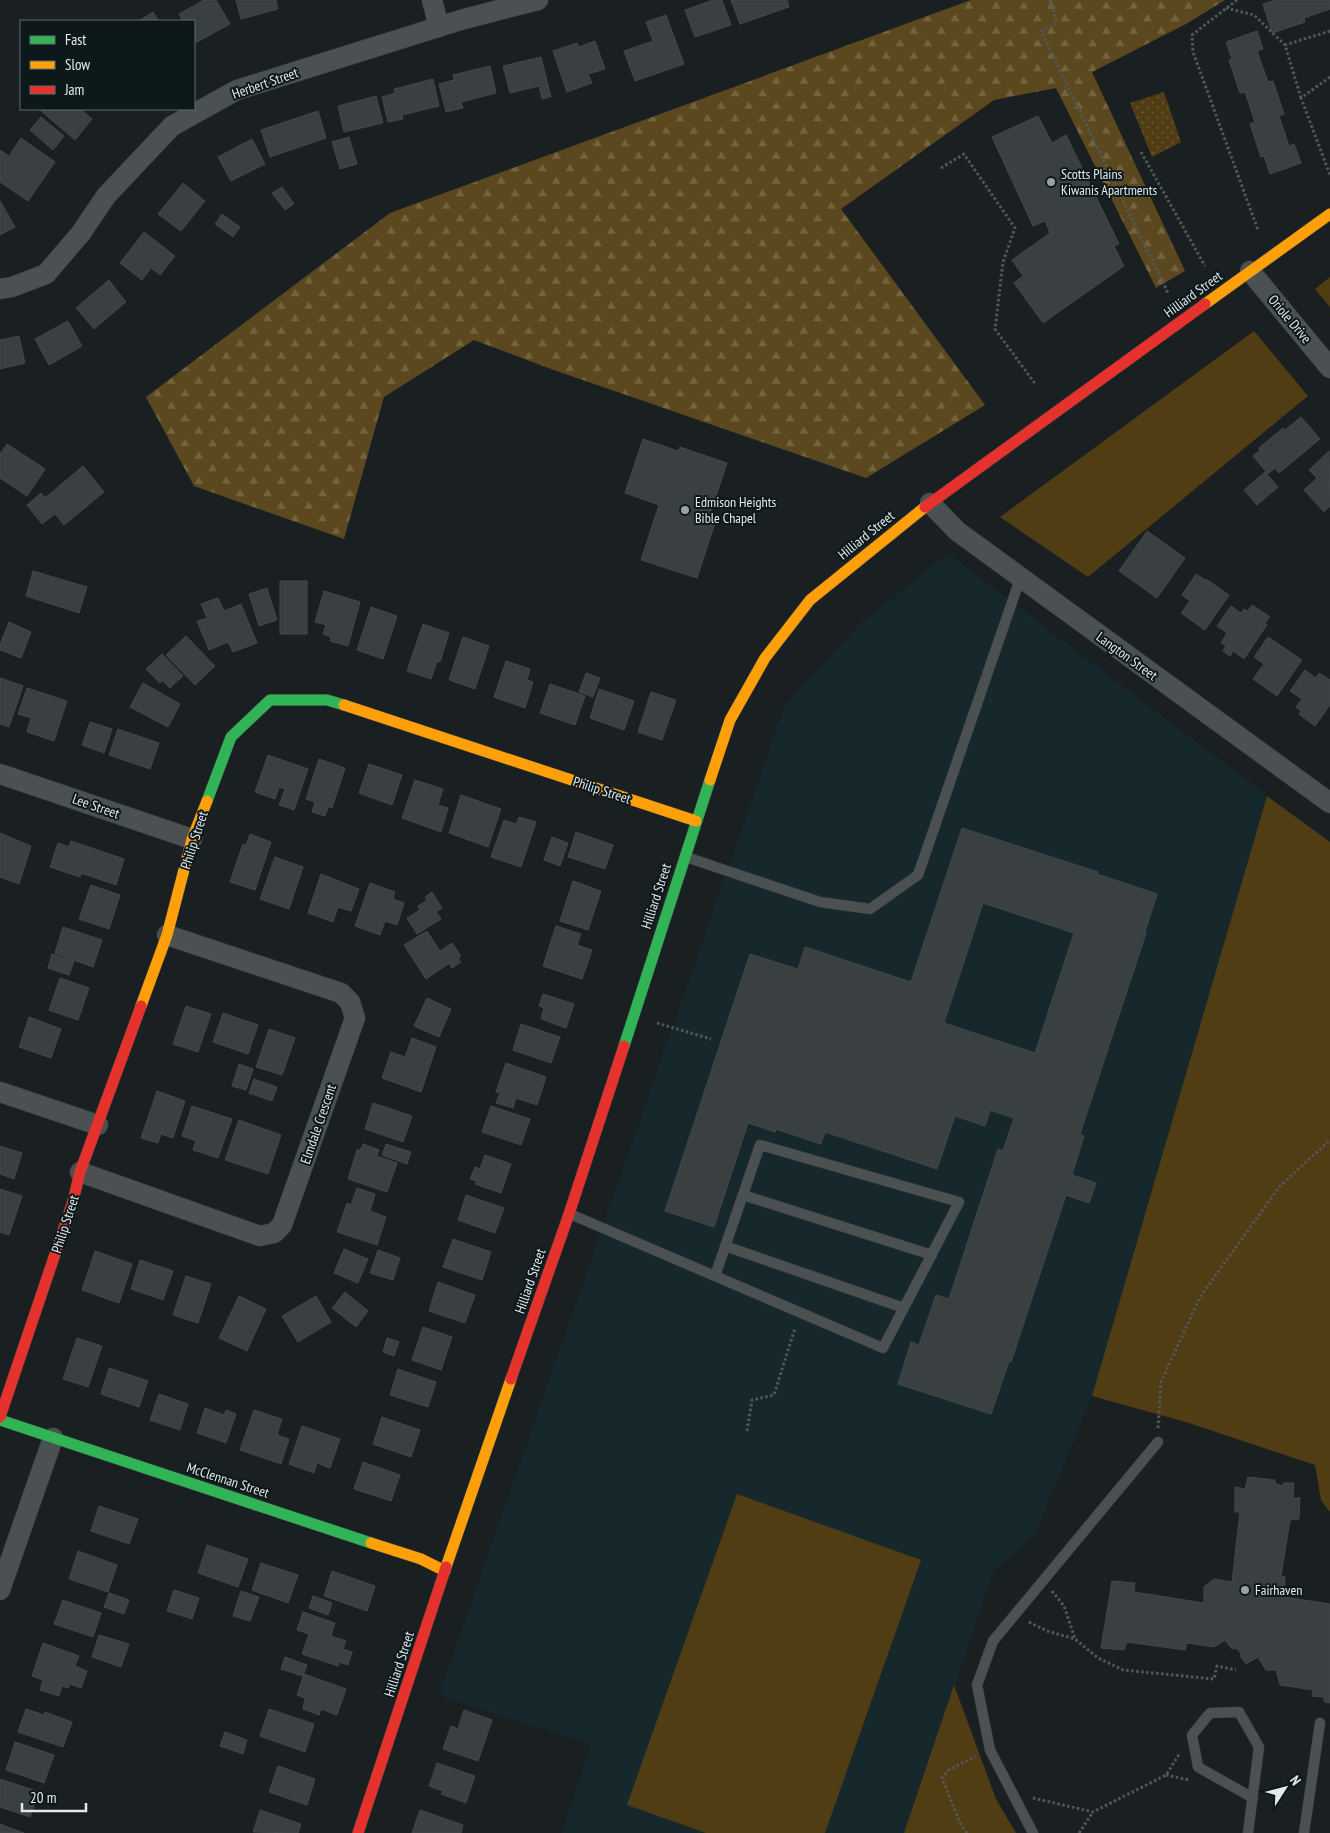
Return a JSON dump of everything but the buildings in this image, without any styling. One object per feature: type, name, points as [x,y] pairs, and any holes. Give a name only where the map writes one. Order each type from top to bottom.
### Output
[{"type":"street","points":[[432,0],[439,27]]},
{"type":"street","name":"Herbert Street","points":[[0,289],[12,287],[46,274],[81,234],[106,196],[172,126],[237,90],[439,27],[538,0]]},
{"type":"street","name":"Hilliard Street","points":[[358,1833],[445,1571],[569,1214],[684,856],[730,720],[765,658],[810,600],[930,503],[1330,214]]},
{"type":"street","name":"Oriole Drive","points":[[1250,271],[1330,368]]},
{"type":"street","name":"Langton Street","points":[[930,503],[956,531],[1330,803]]},
{"type":"street","name":"Philip Street","points":[[0,1419],[73,1201],[80,1172],[168,935],[192,839],[231,737],[270,700],[327,700],[696,820]]},
{"type":"street","name":"Lee Street","points":[[0,774],[192,839]]},
{"type":"street","name":"Elmdale Crescent","points":[[80,1172],[260,1236],[274,1233],[282,1225],[355,1018],[350,1002],[342,993],[168,935]]},
{"type":"street","points":[[0,1092],[98,1125]]},
{"type":"street","name":"McClennan Street","points":[[0,1419],[421,1559],[445,1571]]},
{"type":"street","points":[[0,1590],[53,1438]]},
{"type":"lane","points":[[684,856],[820,902],[870,909],[918,875],[1020,579]]},
{"type":"lane","points":[[569,1214],[883,1348],[959,1202],[760,1145],[715,1276]]},
{"type":"lane","points":[[743,1195],[932,1255]]},
{"type":"lane","points":[[725,1246],[904,1308]]},
{"type":"lane","points":[[1034,1833],[990,1750],[977,1685],[993,1641],[1158,1442]]},
{"type":"lane","points":[[1248,1833],[1253,1798],[1259,1747],[1239,1712],[1210,1713],[1192,1734],[1198,1767],[1253,1798]]},
{"type":"lane","points":[[1304,1833],[1320,1723]]},
{"type":"path","points":[[1050,0],[1058,23],[1041,30],[1168,293]]},
{"type":"path","points":[[1237,0],[1192,35],[1193,52],[1258,230]]},
{"type":"path","points":[[1226,8],[1254,15],[1285,46],[1301,98],[1330,175]]},
{"type":"path","points":[[1285,46],[1330,31]]},
{"type":"path","points":[[1301,98],[1330,77]]},
{"type":"path","points":[[1141,152],[1205,266]]},
{"type":"path","points":[[941,168],[964,154],[1015,228],[1003,262],[995,329],[1036,385]]},
{"type":"path","points":[[634,1014],[711,1039]]},
{"type":"path","points":[[1158,1442],[1161,1382],[1200,1297],[1280,1186],[1330,1140]]},
{"type":"path","points":[[747,1431],[752,1400],[774,1395],[800,1313]]},
{"type":"path","points":[[1044,1580],[1064,1606],[1075,1640]]},
{"type":"path","points":[[1014,1616],[1075,1640],[1098,1658],[1123,1670],[1214,1679],[1217,1666],[1236,1670]]},
{"type":"path","points":[[1079,1833],[1093,1812],[1166,1775],[1192,1734]]},
{"type":"path","points":[[967,1833],[960,1823],[942,1778],[949,1770],[990,1750]]},
{"type":"path","points":[[1013,1794],[1093,1812]]},
{"type":"shaded area","points":[[1164,92],[1181,142],[1152,157],[1130,103]]},
{"type":"shaded area","points":[[1330,277],[1330,307],[1315,289]]},
{"type":"shaded area","points":[[1254,331],[1308,396],[1088,577],[1000,517]]},
{"type":"shaded area","points":[[948,554],[1267,796],[1092,1396],[1035,1534],[994,1570],[904,1833],[562,1833],[591,1744],[439,1695],[785,706],[857,627]]},
{"type":"shaded area","points":[[1267,796],[1330,842],[1330,1512],[1321,1500],[1315,1465],[1189,1423],[1092,1396]]},
{"type":"shaded area","points":[[737,1494],[921,1560],[825,1833],[706,1833],[627,1805]]},
{"type":"shaded area","points":[[954,1685],[996,1799],[1016,1833],[904,1833]]},
{"type":"green space","points":[[971,0],[1225,0],[1186,24],[1092,72],[1185,271],[1156,288],[1056,88],[994,100],[841,209],[985,405],[866,478],[551,369],[474,340],[384,397],[344,539],[194,486],[146,397],[390,213]]},
{"type":"traffic: fast","points":[[207,801],[231,737],[270,700],[327,700],[344,705]]},
{"type":"traffic: fast","points":[[624,1046],[710,780]]},
{"type":"traffic: fast","points":[[0,1420],[371,1543]]},
{"type":"traffic: slow","points":[[1205,304],[1330,214]]},
{"type":"traffic: slow","points":[[710,780],[730,720],[765,658],[810,600],[925,507]]},
{"type":"traffic: slow","points":[[344,705],[696,821]]},
{"type":"traffic: slow","points":[[141,1006],[167,935],[192,839],[207,801]]},
{"type":"traffic: slow","points":[[446,1567],[511,1379]]},
{"type":"traffic: slow","points":[[371,1543],[421,1559],[445,1571]]},
{"type":"traffic: jam","points":[[925,507],[1205,304]]},
{"type":"traffic: jam","points":[[0,1417],[73,1201],[80,1172],[141,1006]]},
{"type":"traffic: jam","points":[[511,1379],[569,1214],[624,1046]]},
{"type":"traffic: jam","points":[[358,1833],[446,1567]]},
{"type":"place","name":"Scotts Plains Kiwanis Apartments","points":[[1051,182]]},
{"type":"place","name":"Edmison Heights Bible Chapel","points":[[685,510]]},
{"type":"place","name":"Fairhaven","points":[[1245,1590]]}]
